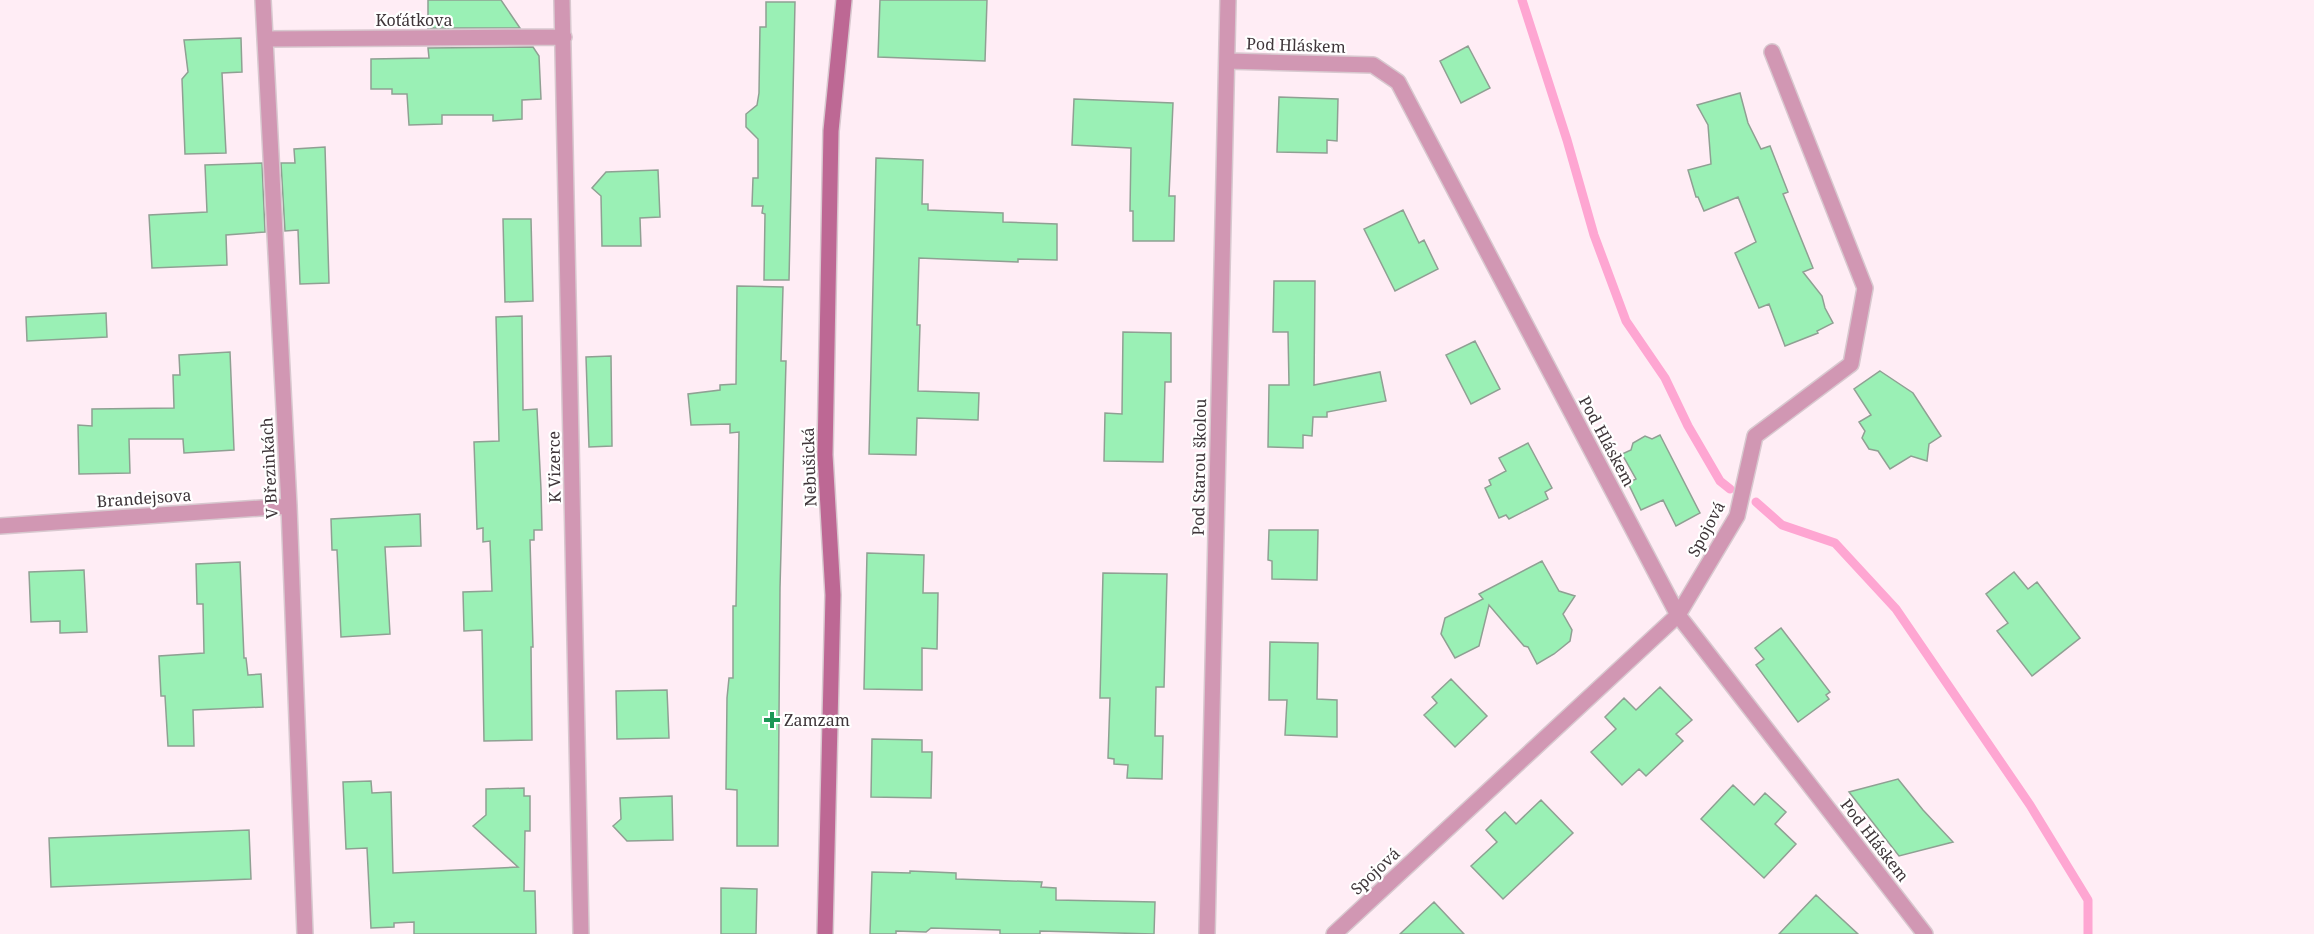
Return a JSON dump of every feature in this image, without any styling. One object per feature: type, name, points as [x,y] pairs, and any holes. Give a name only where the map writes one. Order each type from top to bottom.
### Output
[{"type":"street","name":"V Březinkách","points":[[263,0],[290,506],[305,934]]},
{"type":"street","name":"K Vizerce","points":[[562,0],[581,934]]},
{"type":"street","name":"Nebušická","points":[[825,934],[833,595],[825,455],[831,131],[843,0]]},
{"type":"street","name":"Pod Starou školou","points":[[1207,934],[1228,0]]},
{"type":"street","name":"Koťátkova","points":[[265,39],[564,37]]},
{"type":"street","name":"Spojová","points":[[1334,934],[1678,615],[1737,516],[1755,436],[1851,364],[1865,288],[1772,52]]},
{"type":"street","name":"Pod Hláskem","points":[[1227,61],[1372,65],[1398,82],[1678,615],[1925,934]]},
{"type":"street","name":"Brandejsova","points":[[0,526],[290,506]]},
{"type":"building","points":[[428,0],[501,0],[520,28],[428,28]]},
{"type":"building","points":[[880,0],[987,0],[985,61],[878,57]]},
{"type":"building","points":[[766,2],[795,2],[789,280],[764,280],[765,214],[762,213],[763,206],[752,206],[753,178],[758,178],[758,139],[746,127],[746,114],[757,105],[760,27],[766,27]]},
{"type":"building","points":[[241,38],[242,72],[222,73],[226,153],[185,154],[182,79],[188,72],[184,40]]},
{"type":"building","points":[[1468,46],[1490,88],[1461,103],[1440,61]]},
{"type":"building","points":[[533,47],[539,56],[541,99],[522,100],[522,119],[493,121],[493,115],[442,115],[442,124],[409,125],[407,94],[392,94],[392,89],[371,89],[371,59],[429,58],[428,48]]},
{"type":"building","points":[[1740,93],[1748,123],[1761,149],[1770,146],[1788,192],[1783,194],[1813,268],[1803,272],[1822,296],[1833,323],[1817,331],[1818,333],[1785,346],[1769,304],[1759,308],[1735,253],[1756,242],[1738,197],[1704,211],[1696,197],[1688,170],[1711,164],[1708,125],[1697,105]]},
{"type":"building","points":[[1279,97],[1338,99],[1337,141],[1327,140],[1327,153],[1277,152]]},
{"type":"building","points":[[1074,99],[1173,103],[1169,196],[1175,196],[1174,241],[1133,241],[1133,211],[1130,211],[1131,148],[1072,145]]},
{"type":"building","points":[[325,147],[329,283],[300,284],[298,230],[285,231],[281,163],[295,163],[294,149]]},
{"type":"building","points":[[876,158],[923,160],[922,204],[928,204],[928,210],[1003,213],[1003,222],[1057,224],[1057,260],[1018,259],[1018,262],[919,258],[918,391],[979,393],[978,420],[917,418],[916,455],[869,454]]},
{"type":"building","points":[[262,163],[265,232],[226,235],[227,265],[152,268],[149,215],[207,212],[205,165]]},
{"type":"building","points":[[658,170],[660,217],[640,218],[641,246],[602,246],[601,196],[592,188],[606,172]]},
{"type":"building","points":[[1403,210],[1419,243],[1424,240],[1438,269],[1395,291],[1364,229]]},
{"type":"building","points":[[503,219],[531,219],[533,301],[505,302]]},
{"type":"building","points":[[1274,281],[1315,281],[1314,385],[1380,372],[1386,401],[1327,412],[1327,417],[1313,417],[1312,436],[1303,435],[1303,448],[1268,447],[1269,385],[1289,385],[1288,332],[1273,332]]},
{"type":"building","points":[[737,286],[783,287],[781,361],[786,361],[780,588],[778,846],[737,846],[737,790],[726,789],[727,698],[729,678],[733,678],[733,606],[736,606],[739,432],[730,433],[730,424],[691,425],[688,394],[720,390],[720,385],[736,384]]},
{"type":"building","points":[[106,313],[107,337],[27,341],[26,317]]},
{"type":"building","points":[[522,316],[523,410],[537,409],[542,530],[534,530],[534,540],[530,540],[533,647],[531,647],[532,740],[484,741],[482,630],[464,631],[463,592],[492,591],[490,541],[483,542],[483,528],[477,529],[474,442],[499,441],[496,317]]},
{"type":"building","points":[[1123,332],[1171,333],[1171,382],[1165,382],[1163,462],[1104,461],[1105,413],[1122,414]]},
{"type":"building","points":[[1475,341],[1500,389],[1471,404],[1446,355]]},
{"type":"building","points":[[230,352],[234,450],[184,453],[183,439],[129,439],[130,473],[79,474],[78,425],[92,426],[92,409],[174,408],[173,375],[180,375],[179,355]]},
{"type":"building","points":[[611,356],[612,446],[589,447],[586,357]]},
{"type":"building","points":[[1880,371],[1913,393],[1941,436],[1929,444],[1927,461],[1911,456],[1890,469],[1878,451],[1869,449],[1862,438],[1865,431],[1859,422],[1871,415],[1854,389]]},
{"type":"building","points":[[1660,435],[1700,513],[1676,526],[1663,500],[1641,510],[1628,483],[1636,479],[1622,454],[1631,450],[1633,443],[1645,436],[1652,439]]},
{"type":"building","points":[[1528,443],[1552,488],[1545,492],[1548,499],[1509,519],[1506,515],[1499,518],[1485,488],[1491,485],[1489,480],[1506,471],[1499,458]]},
{"type":"building","points":[[420,514],[421,546],[385,547],[390,634],[341,637],[337,550],[332,550],[331,519]]},
{"type":"building","points":[[1269,530],[1318,530],[1317,580],[1272,579],[1272,561],[1268,560]]},
{"type":"building","points":[[867,553],[924,555],[923,593],[938,593],[937,649],[922,648],[922,690],[864,689]]},
{"type":"building","points":[[1542,561],[1559,591],[1575,596],[1563,614],[1572,630],[1570,641],[1537,664],[1528,647],[1524,646],[1489,605],[1479,646],[1455,658],[1441,634],[1445,618],[1483,599],[1479,594]]},
{"type":"building","points":[[240,562],[244,658],[246,658],[248,675],[261,674],[263,707],[193,710],[194,746],[168,746],[165,696],[161,696],[159,656],[204,653],[203,604],[197,604],[196,564]]},
{"type":"building","points":[[84,570],[87,632],[60,633],[60,621],[31,622],[29,572]]},
{"type":"building","points":[[2014,572],[2028,589],[2037,582],[2080,638],[2032,676],[1997,631],[2008,623],[1986,594]]},
{"type":"building","points":[[1103,573],[1167,574],[1164,687],[1156,687],[1155,736],[1163,736],[1162,779],[1127,778],[1128,765],[1114,764],[1114,759],[1108,758],[1110,698],[1100,698]]},
{"type":"building","points":[[1781,628],[1830,692],[1826,695],[1829,699],[1798,722],[1756,665],[1764,659],[1755,648]]},
{"type":"building","points":[[1270,642],[1318,643],[1317,699],[1337,700],[1337,737],[1285,735],[1287,700],[1269,700]]},
{"type":"building","points":[[1451,679],[1487,716],[1455,747],[1424,715],[1437,703],[1432,697]]},
{"type":"building","points":[[1660,687],[1692,720],[1676,734],[1683,741],[1646,776],[1639,769],[1622,785],[1591,752],[1616,729],[1605,717],[1624,698],[1636,710]]},
{"type":"building","points":[[667,690],[669,738],[617,739],[616,691]]},
{"type":"building","points":[[872,739],[922,740],[922,752],[932,752],[931,798],[871,797]]},
{"type":"building","points":[[1898,779],[1953,842],[1899,856],[1849,792]]},
{"type":"building","points":[[371,781],[372,793],[391,792],[393,873],[518,867],[473,826],[486,815],[486,789],[524,788],[524,796],[530,796],[530,831],[525,831],[524,891],[535,891],[536,934],[414,934],[414,922],[394,923],[394,927],[371,928],[367,848],[346,849],[343,782]]},
{"type":"building","points":[[1733,785],[1754,805],[1765,793],[1786,812],[1775,824],[1796,844],[1764,878],[1701,819]]},
{"type":"building","points":[[672,796],[673,840],[627,841],[613,826],[621,819],[620,798]]},
{"type":"building","points":[[1541,800],[1573,833],[1503,899],[1471,866],[1497,842],[1486,830],[1495,821],[1505,812],[1516,824]]},
{"type":"building","points":[[249,830],[251,879],[51,887],[49,838]]},
{"type":"building","points":[[910,871],[956,873],[956,879],[1042,882],[1041,887],[1056,888],[1056,900],[1155,902],[1154,934],[1040,931],[1040,934],[1000,934],[1000,930],[931,928],[926,932],[896,931],[896,934],[870,934],[872,872],[910,873]]},
{"type":"building","points":[[721,888],[757,889],[756,934],[721,934]]},
{"type":"building","points":[[1816,895],[1858,934],[1779,934]]},
{"type":"building","points":[[1434,902],[1464,934],[1400,934]]},
{"type":"waterway","points":[[1522,0],[1567,140],[1594,235],[1626,321],[1665,378],[1688,426],[1720,481],[1730,489]]},
{"type":"waterway","points":[[1756,502],[1782,525],[1835,543],[1896,609],[2030,805],[2088,900],[2088,934]]},
{"type":"place","name":"Zamzam","points":[[772,720]]}]
